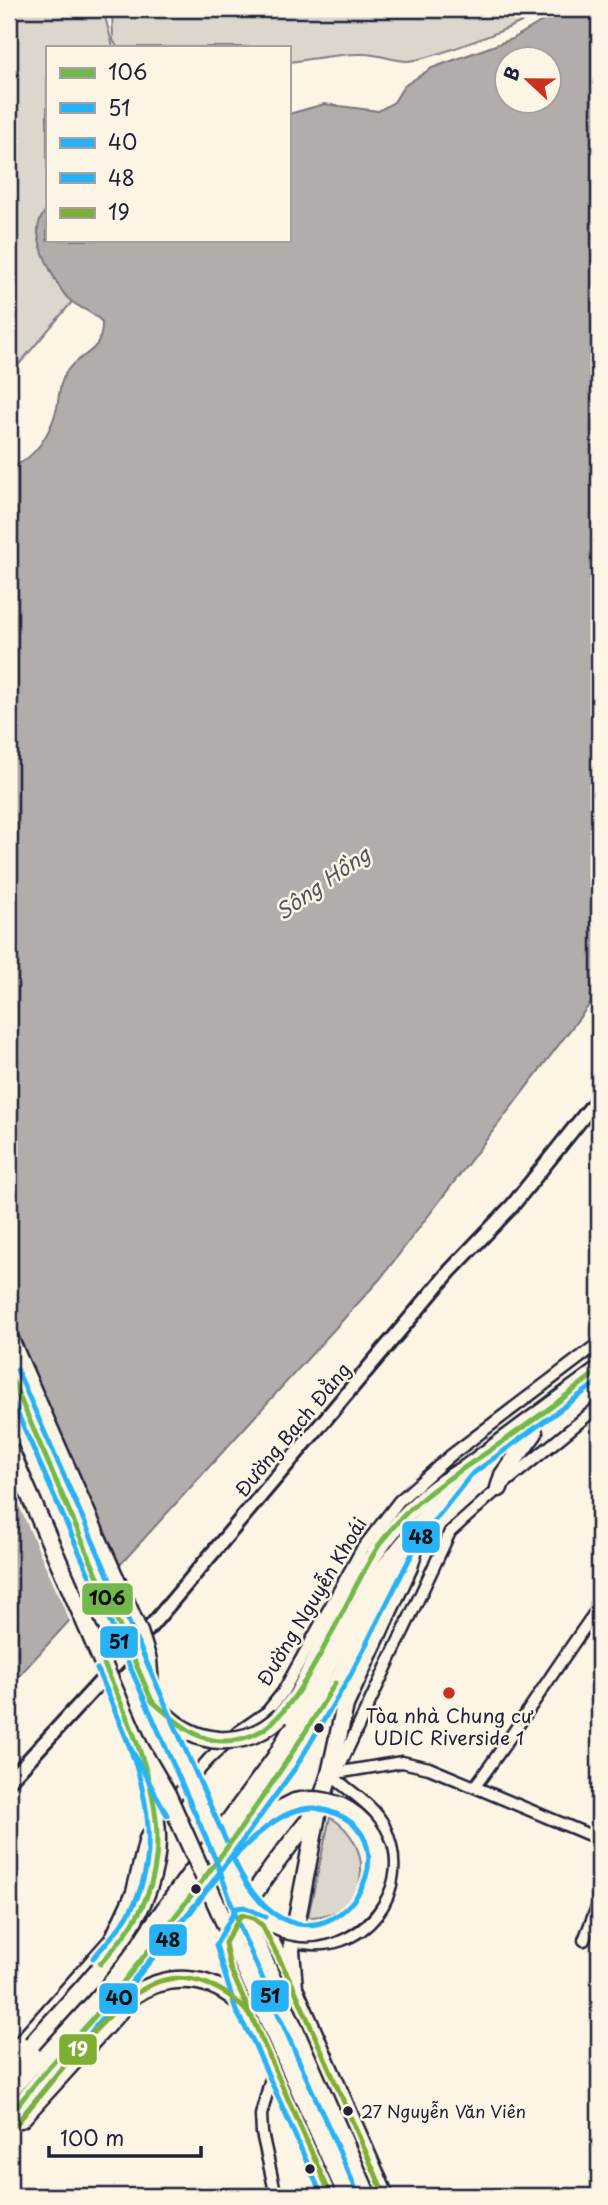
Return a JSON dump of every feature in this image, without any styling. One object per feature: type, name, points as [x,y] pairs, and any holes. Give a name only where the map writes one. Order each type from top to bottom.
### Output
[{"type":"main road","points":[[9,1337],[139,1632],[148,1660],[152,1701],[174,1722],[204,1738],[231,1742],[259,1734],[281,1716],[297,1696],[375,1552],[417,1501],[433,1487],[465,1469],[531,1422],[599,1370]]},
{"type":"main road","points":[[9,1373],[152,1701],[224,1858],[246,1898],[273,1923],[308,1934],[342,1926],[366,1903],[376,1885],[379,1868],[374,1840],[366,1826],[344,1808],[314,1800],[295,1802],[265,1817],[224,1858]]},
{"type":"main road","points":[[499,1488],[503,1475],[534,1433],[531,1422]]},
{"type":"main road","points":[[9,1448],[139,1746],[167,1794],[347,2196]]},
{"type":"main road","points":[[9,2092],[114,1974],[216,1841],[276,1758],[379,1574],[465,1469]]},
{"type":"main road","points":[[9,1475],[115,1715],[139,1746],[157,1840],[150,1887],[120,1941],[32,2044],[9,2080]]},
{"type":"main road","points":[[294,1988],[293,1941],[318,1810],[330,1774],[345,1705],[409,1567],[417,1529]]},
{"type":"main road","points":[[9,2118],[224,1858],[317,1717],[417,1529]]},
{"type":"main road","points":[[318,1810],[260,1886],[225,1943],[244,2007],[330,2192],[352,2185],[365,2176],[371,2164]]},
{"type":"main road","points":[[224,1858],[249,1926],[368,2196]]},
{"type":"main road","points":[[242,1915],[253,1918],[262,1925],[294,1988],[385,2196]]},
{"type":"main road","points":[[9,2128],[16,2124],[127,2001],[157,1982],[187,1979],[227,1992],[244,2007]]},
{"type":"street","name":"Đường Bạch Đằng","points":[[9,1781],[146,1632],[450,1271],[512,1206],[599,1097]]},
{"type":"street","name":"Đường Nguyễn Khoái","points":[[9,2053],[110,1938],[132,1892],[145,1838],[150,1830],[209,1759],[238,1732],[262,1717],[283,1692],[362,1549],[399,1502],[450,1456],[599,1343]]},
{"type":"street","points":[[330,1774],[341,1763],[450,1532],[599,1406]]},
{"type":"street","points":[[475,1786],[599,1607]]},
{"type":"street","points":[[330,1774],[402,1762],[429,1768],[599,1839]]},
{"type":"street","points":[[293,1941],[319,1946],[352,1937],[379,1913],[390,1888],[393,1858],[384,1825],[377,1815],[330,1774]]},
{"type":"street","points":[[583,1940],[599,1902]]},
{"type":"street","points":[[274,2067],[261,2115],[262,2133],[276,2196]]},
{"type":"shaded area","points":[[9,9],[103,9],[113,46],[46,46],[46,242],[95,242],[72,302],[9,376]]},
{"type":"shaded area","points":[[112,9],[543,9],[519,23],[456,48],[407,61],[355,54],[290,62],[290,46],[116,46],[113,40]]},
{"type":"shaded area","points":[[330,1817],[346,1830],[356,1845],[361,1862],[360,1879],[355,1894],[344,1906],[328,1914],[308,1917]]},
{"type":"water","name":"Sông Hồng","points":[[557,9],[599,9],[599,992],[380,1279],[9,1687],[9,468],[26,459],[46,436],[57,408],[64,376],[75,362],[94,348],[101,333],[102,322],[71,301],[60,288],[42,249],[38,233],[39,223],[46,210],[46,242],[290,242],[290,114],[324,104],[378,111],[394,102],[404,86],[432,68],[492,46],[492,116],[562,116],[562,46],[493,46],[512,39]]},
{"type":"pier","points":[[9,1329],[117,1574],[71,1624],[9,1483]]},
{"type":"transit line","name":"40","points":[[17,1370],[226,1841]]},
{"type":"transit line","name":"106","points":[[9,1373],[152,1701],[199,1736],[224,1741],[255,1734],[273,1722],[291,1701],[308,1676],[369,1562],[382,1541],[406,1513],[433,1490],[599,1370]]},
{"type":"transit line","name":"48","points":[[16,2124],[190,1913],[296,1767],[350,1676],[419,1540],[471,1475],[599,1381]]},
{"type":"transit line","name":"51","points":[[9,1394],[217,1863],[241,1930],[359,2196]]},
{"type":"transit line","name":"106","points":[[100,1964],[126,1933],[142,1907],[155,1869],[157,1839],[155,1809],[139,1748],[104,1664]]},
{"type":"transit line","name":"51","points":[[97,1669],[131,1749],[167,1815]]},
{"type":"transit line","name":"40","points":[[93,1958],[133,1907],[147,1860],[148,1832],[139,1776],[98,1670]]},
{"type":"transit line","name":"106","points":[[9,2118],[33,2086],[112,1996],[201,1883],[284,1765],[335,1683]]},
{"type":"transit line","name":"40","points":[[315,1808],[352,1823],[368,1848],[366,1877],[351,1904],[326,1921],[296,1924],[263,1905],[233,1858],[259,1833],[280,1818],[291,1812],[315,1808]]},
{"type":"transit line","name":"40","points":[[16,2124],[221,1873]]},
{"type":"transit line","name":"51","points":[[266,1917],[244,1907],[236,1908],[216,1945],[236,2011],[253,2041],[322,2196]]},
{"type":"transit line","name":"19","points":[[331,2196],[230,1968],[225,1943],[241,1915],[253,1918],[262,1925],[294,1988],[385,2196]]},
{"type":"transit line","name":"19","points":[[9,2128],[16,2124],[63,2067],[118,2008],[155,1983],[181,1978],[208,1984],[232,1997],[250,2016]]},
{"type":"place","name":"Tòa nhà Chung cư UDIC Riverside 1","points":[[449,1693]]},
{"type":"place","name":"27 Nguyễn Văn Viên","points":[[348,2111]]}]
